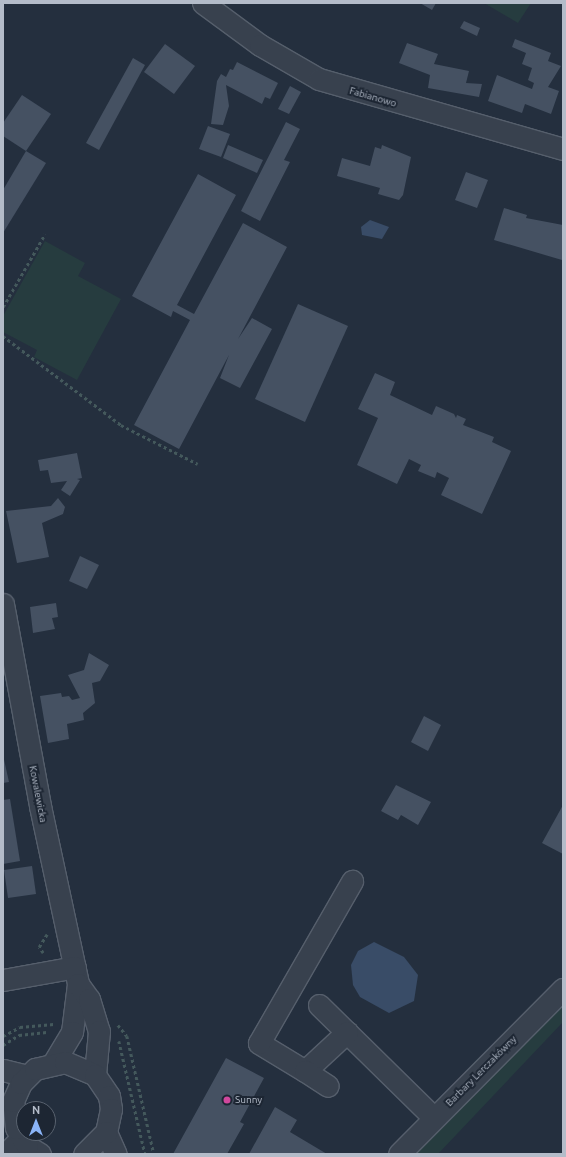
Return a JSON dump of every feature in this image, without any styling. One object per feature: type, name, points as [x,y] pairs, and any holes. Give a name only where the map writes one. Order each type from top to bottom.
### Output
[{"type":"street","name":"Fabianowo","points":[[203,3],[260,46],[319,79],[563,148]]},
{"type":"street","name":"Kowalewicka","points":[[3,604],[40,806],[77,975],[89,999],[99,1031],[96,1075]]},
{"type":"street","points":[[328,1086],[259,1042],[352,881]]},
{"type":"street","name":"Kowalewicka","points":[[54,1062],[72,1032],[77,975]]},
{"type":"street","points":[[3,980],[77,975]]},
{"type":"street","name":"Barbary Lerczakówny","points":[[399,1154],[563,989]]},
{"type":"street","points":[[319,1005],[434,1118]]},
{"type":"street","points":[[305,1071],[347,1032]]},
{"type":"street","points":[[16,1126],[8,1107],[16,1091],[27,1076],[54,1062],[76,1064],[96,1075],[109,1096],[111,1109],[106,1132],[84,1154]]},
{"type":"street","points":[[3,1070],[27,1076]]},
{"type":"street","points":[[106,1132],[116,1154]]},
{"type":"street","points":[[6,1154],[18,1141]]},
{"type":"street","points":[[25,1141],[40,1154]]},
{"type":"path","points":[[3,307],[45,234]]},
{"type":"path","points":[[3,336],[121,425],[198,464]]},
{"type":"path","points":[[112,1021],[126,1036],[154,1154]]},
{"type":"path","points":[[3,1036],[20,1027],[57,1023]]},
{"type":"path","points":[[3,1045],[28,1033],[58,1032]]},
{"type":"path","points":[[117,1036],[145,1154]]},
{"type":"path","points":[[149,1151],[153,1148]]},
{"type":"green space","points":[[484,3],[531,3],[518,23]]},
{"type":"green space","points":[[45,241],[85,263],[78,276],[121,299],[77,380],[34,357],[37,350],[3,332],[3,316]]},
{"type":"green space","points":[[563,1005],[563,1022],[438,1154],[416,1154]]},
{"type":"water","points":[[370,220],[389,227],[382,239],[362,235],[361,227]]},
{"type":"water","points":[[374,942],[404,957],[418,975],[414,1001],[389,1013],[360,997],[353,985],[351,965],[358,951]]},
{"type":"building","points":[[420,3],[436,3],[432,10]]},
{"type":"building","points":[[464,21],[480,28],[477,36],[460,28]]},
{"type":"building","points":[[515,39],[551,53],[548,61],[561,66],[548,87],[559,91],[551,114],[525,104],[522,113],[488,101],[497,75],[532,89],[534,83],[528,80],[532,68],[522,64],[526,53],[512,47]]},
{"type":"building","points":[[407,43],[438,54],[434,64],[469,71],[466,83],[482,84],[479,97],[428,88],[430,75],[399,63]]},
{"type":"building","points":[[165,44],[195,66],[174,94],[144,72]]},
{"type":"building","points":[[133,58],[145,65],[99,150],[86,143]]},
{"type":"building","points":[[237,62],[278,83],[270,99],[265,97],[262,104],[226,85],[229,106],[223,125],[211,124],[217,81],[221,74],[226,77],[230,69],[233,70]]},
{"type":"building","points":[[290,86],[301,92],[289,114],[278,109]]},
{"type":"building","points":[[22,95],[51,114],[26,151],[3,136],[3,123]]},
{"type":"building","points":[[286,122],[300,129],[284,160],[290,162],[260,221],[241,211]]},
{"type":"building","points":[[208,126],[230,134],[221,157],[199,149]]},
{"type":"building","points":[[228,145],[263,160],[257,173],[223,158]]},
{"type":"building","points":[[382,145],[411,157],[403,195],[399,200],[378,194],[380,188],[337,176],[342,158],[370,166],[375,147],[381,149]]},
{"type":"building","points":[[26,151],[46,163],[3,233],[3,190]]},
{"type":"building","points":[[466,172],[488,180],[477,208],[455,200]]},
{"type":"building","points":[[198,174],[236,195],[177,305],[194,314],[243,223],[287,247],[238,339],[252,318],[272,329],[240,388],[220,378],[229,355],[179,449],[134,425],[190,320],[173,311],[171,317],[132,296]]},
{"type":"building","points":[[504,208],[527,215],[526,218],[563,225],[562,260],[494,240]]},
{"type":"building","points":[[298,304],[348,326],[305,422],[255,399]]},
{"type":"building","points":[[375,373],[395,382],[390,395],[432,415],[436,406],[454,414],[456,418],[457,415],[466,419],[463,425],[494,437],[492,442],[511,451],[482,514],[441,495],[449,478],[437,472],[435,478],[418,471],[421,465],[409,459],[397,484],[357,465],[378,418],[358,409]]},
{"type":"building","points":[[77,453],[82,478],[77,479],[80,480],[70,496],[61,490],[67,481],[51,483],[48,470],[40,471],[38,460]]},
{"type":"building","points":[[58,498],[65,507],[63,514],[42,523],[49,557],[17,563],[6,511],[51,506]]},
{"type":"building","points":[[80,556],[99,565],[87,589],[69,581]]},
{"type":"building","points":[[56,603],[58,617],[52,618],[55,629],[33,633],[30,607]]},
{"type":"building","points":[[89,653],[109,665],[100,681],[92,683],[95,703],[83,713],[84,720],[67,724],[69,739],[48,743],[40,696],[61,693],[62,697],[69,696],[72,700],[80,698],[68,675],[84,670]]},
{"type":"building","points":[[424,716],[441,725],[428,751],[411,742]]},
{"type":"building","points":[[3,755],[9,782],[3,783]]},
{"type":"building","points":[[396,785],[431,802],[418,825],[401,815],[398,820],[381,811]]},
{"type":"building","points":[[10,799],[20,861],[3,864],[3,800]]},
{"type":"building","points":[[563,805],[563,854],[542,843]]},
{"type":"building","points":[[32,866],[36,894],[8,898],[4,870]]},
{"type":"building","name":"Sunny","points":[[226,1058],[264,1078],[240,1122],[244,1124],[227,1154],[173,1154]]},
{"type":"building","points":[[275,1107],[297,1120],[290,1132],[327,1154],[249,1154]]},
{"type":"place","name":"Sunny","points":[[227,1100]]}]
